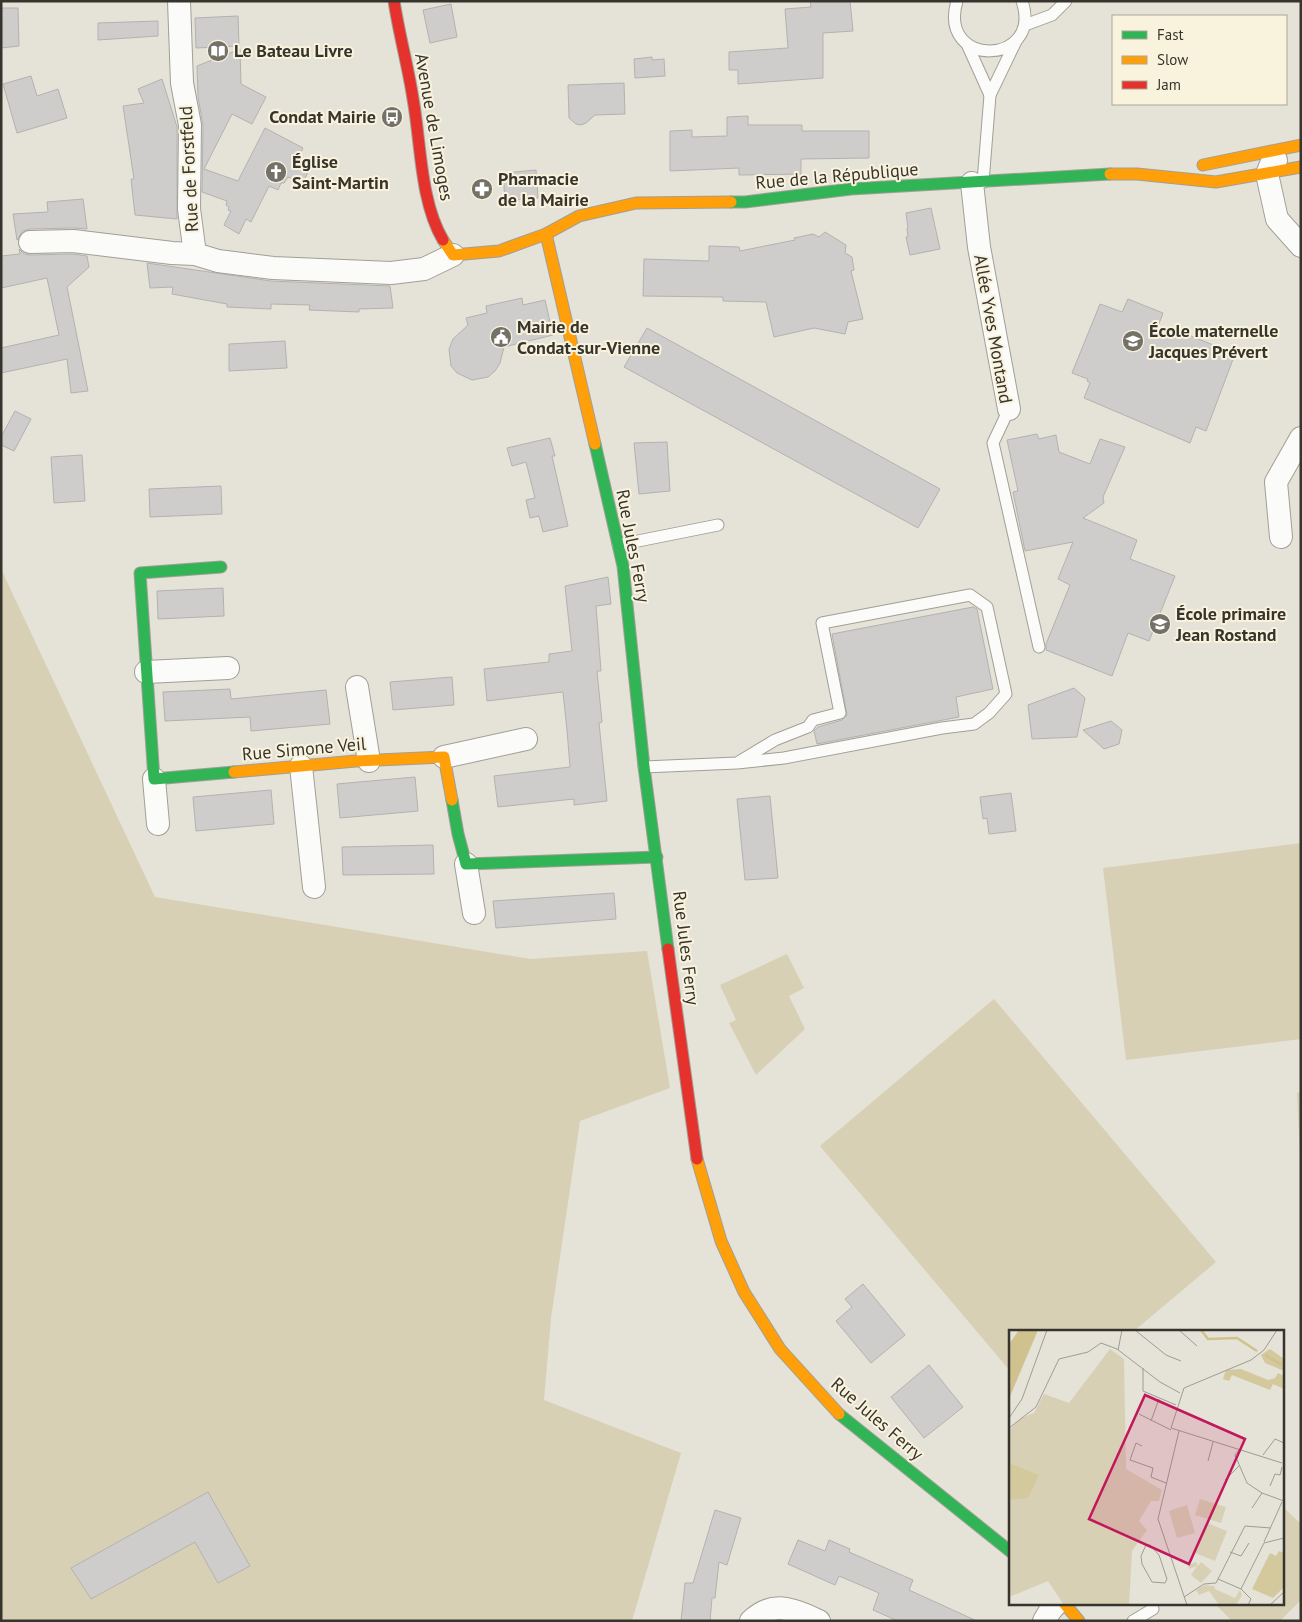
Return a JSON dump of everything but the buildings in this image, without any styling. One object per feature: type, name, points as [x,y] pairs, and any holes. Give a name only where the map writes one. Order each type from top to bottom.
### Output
[{"type":"main road","name":"Avenue de Limoges","points":[[394,1],[433,214],[440,235],[453,255]]},
{"type":"main road","name":"Rue de la République","points":[[453,255],[499,251],[546,234],[579,216],[636,203],[745,202],[851,189],[1137,174],[1233,160],[1294,147]]},
{"type":"main road","name":"Rue de la République","points":[[1137,174],[1216,182],[1301,167]]},
{"type":"main road","name":"Rue Jules Ferry","points":[[546,234],[623,566],[644,768],[695,1151],[721,1240],[744,1292],[780,1349],[832,1409],[1009,1550]]},
{"type":"main road","points":[[154,779],[140,573],[222,567]]},
{"type":"main road","points":[[444,757],[458,834],[466,864],[657,857]]},
{"type":"main road","name":"Rue Simone Veil","points":[[154,779],[301,766],[444,757]]},
{"type":"main road","points":[[1065,1604],[1079,1621]]},
{"type":"street","name":"Rue de Forstfeld","points":[[179,1],[182,83],[190,125],[189,209],[194,254],[218,261],[273,268],[391,273],[424,269],[453,255]]},
{"type":"street","points":[[1294,147],[1271,164],[1267,174],[1276,219],[1301,246]]},
{"type":"street","name":"Allée Yves Montand","points":[[978,183],[979,246],[1010,410]]},
{"type":"street","points":[[30,242],[73,241],[132,249],[194,254]]},
{"type":"street","points":[[1282,537],[1276,482],[1301,438]]},
{"type":"street","points":[[146,672],[228,668]]},
{"type":"street","points":[[357,687],[369,761]]},
{"type":"street","points":[[444,757],[487,746],[526,739]]},
{"type":"street","points":[[301,766],[314,887]]},
{"type":"street","points":[[154,779],[158,824]]},
{"type":"street","points":[[466,864],[474,913]]},
{"type":"street","points":[[1044,1621],[1056,1604]]},
{"type":"street","points":[[751,1621],[764,1612],[785,1608],[819,1621]]},
{"type":"lane","points":[[957,1],[954,13],[955,24],[959,35],[967,44],[976,50],[998,52],[1016,41]]},
{"type":"lane","points":[[978,183],[990,95],[1025,25],[1026,13],[1022,1]]},
{"type":"lane","points":[[1025,25],[1052,15],[1066,1]]},
{"type":"lane","points":[[967,44],[990,95]]},
{"type":"lane","name":"Allée Yves Montand","points":[[1010,410],[993,443],[1038,647]]},
{"type":"lane","points":[[618,545],[718,525]]},
{"type":"lane","points":[[644,768],[737,763],[784,758],[942,728],[974,724],[989,713],[1006,694],[987,607],[970,595],[822,624],[840,713],[813,720],[808,727],[775,740],[737,763]]},
{"type":"lane","points":[[1133,1621],[1153,1608]]},
{"type":"shaded area","points":[[1,569],[155,897],[530,959],[647,951],[670,1088],[580,1121],[551,1318],[544,1400],[681,1453],[632,1621],[1,1621]]},
{"type":"shaded area","points":[[1301,843],[1301,1039],[1126,1060],[1103,868]]},
{"type":"shaded area","points":[[787,954],[804,988],[789,996],[805,1029],[756,1075],[729,1023],[736,1020],[720,985]]},
{"type":"shaded area","points":[[994,999],[1216,1262],[1135,1330],[1009,1330],[1009,1370],[820,1146]]},
{"type":"shaded area","points":[[1301,1092],[1301,1177],[1297,1093]]},
{"type":"shaded area","points":[[1284,1508],[1301,1524],[1301,1600],[1280,1621],[1232,1621],[1215,1604],[1284,1604]]},
{"type":"traffic: fast","points":[[731,202],[745,202],[851,189],[1110,174]]},
{"type":"traffic: fast","points":[[595,444],[623,566],[644,767],[668,949]]},
{"type":"traffic: fast","points":[[221,567],[140,573],[154,779],[234,772]]},
{"type":"traffic: fast","points":[[452,800],[466,864],[657,857]]},
{"type":"traffic: fast","points":[[839,1414],[1009,1550]]},
{"type":"traffic: slow","points":[[1203,165],[1301,145]]},
{"type":"traffic: slow","points":[[1110,174],[1137,174],[1216,182],[1301,167]]},
{"type":"traffic: slow","points":[[443,240],[453,255],[499,251],[546,234],[579,216],[636,203],[731,202]]},
{"type":"traffic: slow","points":[[546,234],[595,444]]},
{"type":"traffic: slow","points":[[234,772],[356,761],[444,757],[452,800]]},
{"type":"traffic: slow","points":[[697,1159],[721,1241],[744,1292],[780,1349],[839,1414]]},
{"type":"traffic: slow","points":[[1065,1604],[1079,1621]]},
{"type":"traffic: jam","points":[[394,1],[416,116],[422,171],[435,225],[443,240]]},
{"type":"traffic: jam","points":[[668,949],[697,1159]]},
{"type":"place","name":"Le Bateau Livre","points":[[218,51]]},
{"type":"place","name":"Condat Mairie","points":[[392,117]]},
{"type":"place","name":"Église Saint-Martin","points":[[276,172]]},
{"type":"place","name":"Pharmacie de la Mairie","points":[[482,189]]},
{"type":"place","name":"Mairie de Condat-sur-Vienne","points":[[501,337]]},
{"type":"place","name":"École maternelle Jacques Prévert","points":[[1133,341]]},
{"type":"place","name":"École primaire Jean Rostand","points":[[1160,624]]}]
